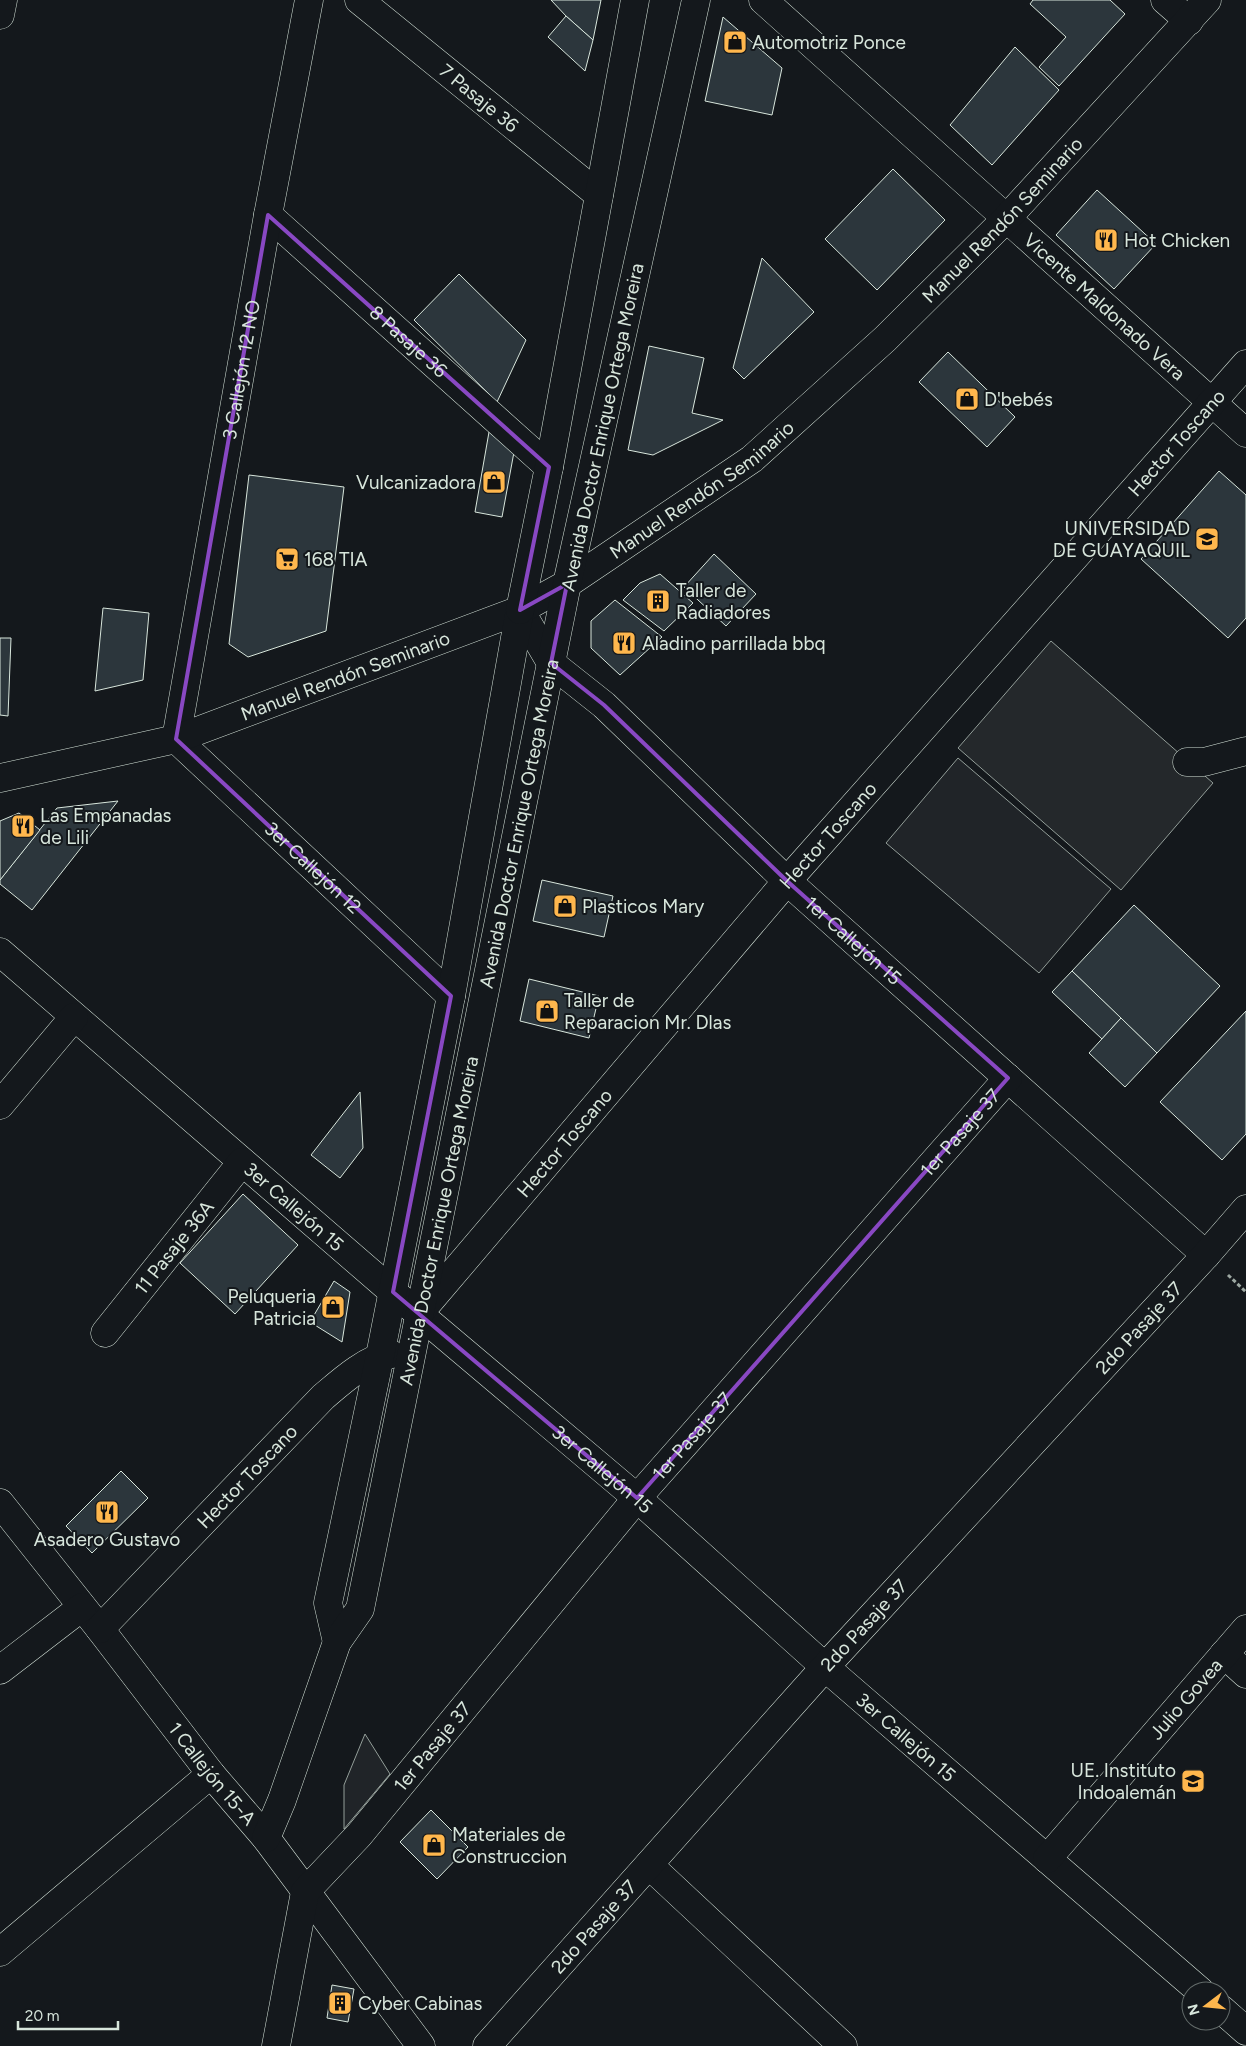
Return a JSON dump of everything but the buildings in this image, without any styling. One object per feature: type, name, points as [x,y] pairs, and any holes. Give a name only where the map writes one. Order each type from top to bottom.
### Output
[{"type":"street","points":[[0,14],[3,0]]},
{"type":"street","name":"3 Callejón 12 NO","points":[[176,739],[268,214],[309,0]]},
{"type":"street","name":"7 Pasaje 36","points":[[359,0],[599,196]]},
{"type":"street","name":"Avenida Doctor Enrique Ortega Moreira","points":[[337,1642],[328,1602],[393,1292],[451,996],[520,610],[549,467],[635,0]]},
{"type":"street","name":"Avenida Doctor Enrique Ortega Moreira","points":[[266,1838],[282,1800],[337,1642],[360,1609],[567,584],[696,0]]},
{"type":"street","name":"Vicente Maldonado Vera","points":[[763,0],[1246,433]]},
{"type":"street","points":[[1165,0],[1189,21]]},
{"type":"street","name":"Manuel Rendón Seminario","points":[[0,778],[176,739],[520,610],[567,584],[752,459],[885,339],[1007,218],[1207,0]]},
{"type":"street","name":"8 Pasaje 36","points":[[268,214],[549,467]]},
{"type":"street","name":"Hector Toscano","points":[[419,1314],[788,882],[1246,364]]},
{"type":"street","name":"1er Callejón 15","points":[[520,610],[551,663],[604,705],[788,882],[1206,1255]]},
{"type":"street","name":"3er Callejón 12","points":[[176,739],[451,996]]},
{"type":"street","points":[[1187,762],[1204,762],[1246,751]]},
{"type":"street","name":"3er Callejón 15","points":[[0,952],[393,1292],[637,1498],[825,1667],[1188,1981]]},
{"type":"street","points":[[0,1105],[74,1017]]},
{"type":"street","name":"1er Pasaje 37","points":[[305,1892],[359,1835],[637,1498],[1008,1078]]},
{"type":"street","name":"11 Pasaje 36A","points":[[105,1333],[242,1162]]},
{"type":"street","name":"2do Pasaje 37","points":[[487,2046],[825,1667],[1206,1255],[1246,1209]]},
{"type":"street","name":"Hector Toscano","points":[[100,1629],[323,1397],[344,1379],[380,1356],[412,1349]]},
{"type":"street","name":"1 Callejón 15-A","points":[[0,1503],[211,1774],[266,1838],[421,2046]]},
{"type":"street","points":[[0,1670],[82,1607]]},
{"type":"street","name":"Julio Govea","points":[[1047,1859],[1246,1628]]},
{"type":"street","points":[[1224,1654],[1246,1674]]},
{"type":"street","points":[[0,1952],[211,1774]]},
{"type":"street","points":[[649,1865],[843,2046]]},
{"type":"street","points":[[276,2046],[305,1892]]},
{"type":"street","points":[[1231,2018],[1246,2031]]},
{"type":"highlighted area","points":[[268,215],[549,467],[520,610],[567,584],[551,663],[604,705],[787,881],[1008,1078],[637,1498],[393,1292],[451,996],[176,739]]},
{"type":"shaded area","points":[[1051,641],[1213,783],[1121,890],[958,748]]},
{"type":"shaded area","points":[[958,758],[1111,889],[1039,973],[886,843]]},
{"type":"shaded area","points":[[365,1734],[390,1774],[344,1829],[344,1785]]},
{"type":"place","name":"Automotriz Ponce","points":[[735,42]]},
{"type":"place","name":"Hot Chicken","points":[[1106,240]]},
{"type":"place","name":"D'bebés","points":[[967,399]]},
{"type":"place","name":"Vulcanizadora","points":[[494,482]]},
{"type":"place","name":"UNIVERSIDAD DE GUAYAQUIL","points":[[1207,539]]},
{"type":"place","name":"168 TIA","points":[[287,559]]},
{"type":"place","name":"Taller de Radiadores","points":[[658,601]]},
{"type":"place","name":"Aladino parrillada bbq","points":[[624,643]]},
{"type":"place","name":"Las Empanadas de Lili","points":[[23,826]]},
{"type":"place","name":"Plasticos Mary","points":[[565,906]]},
{"type":"place","name":"Taller de Reparacion Mr. Dlas","points":[[547,1011]]},
{"type":"place","name":"Peluqueria Patricia","points":[[333,1307]]},
{"type":"place","name":"Asadero Gustavo","points":[[107,1512]]},
{"type":"place","name":"UE. Instituto Indoalemán","points":[[1193,1781]]},
{"type":"place","name":"Materiales de Construccion","points":[[434,1845]]},
{"type":"place","name":"Cyber Cabinas","points":[[340,2003]]}]
